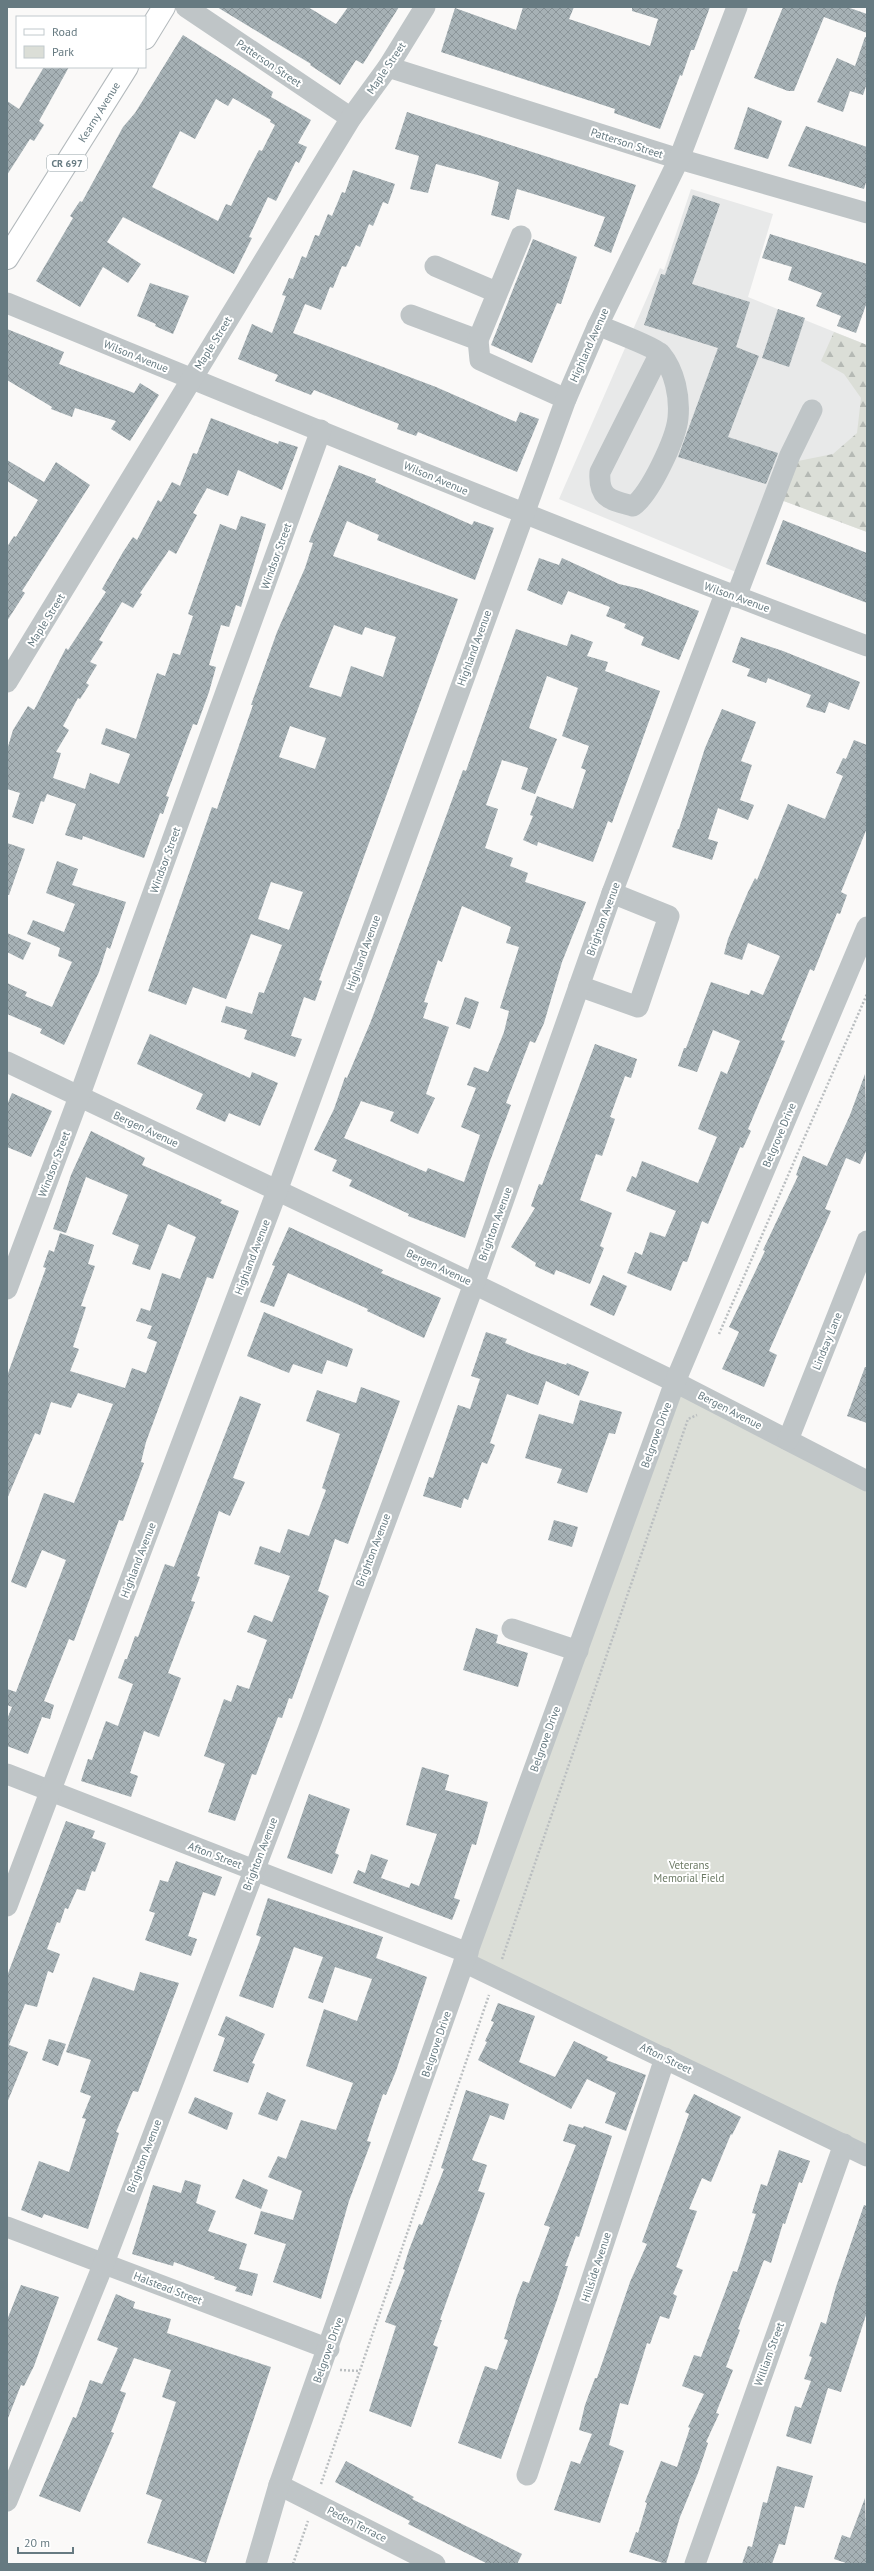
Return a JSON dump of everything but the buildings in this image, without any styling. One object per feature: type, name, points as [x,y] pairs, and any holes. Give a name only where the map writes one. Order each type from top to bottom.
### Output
[{"type":"main road","points":[[146,36],[164,7]]},
{"type":"main road","name":"Kearny Avenue","points":[[7,258],[126,68]]},
{"type":"street","name":"Patterson Street","points":[[186,7],[351,118]]},
{"type":"street","name":"Maple Street","points":[[7,682],[49,617],[191,379],[351,118],[388,67],[425,7]]},
{"type":"street","name":"Highland Avenue","points":[[7,1906],[277,1191],[522,514],[566,399],[598,325],[679,159],[736,7]]},
{"type":"street","name":"Patterson Street","points":[[388,67],[679,159],[867,213]]},
{"type":"street","points":[[521,236],[496,292],[478,340],[480,360],[566,399]]},
{"type":"street","points":[[435,266],[496,292]]},
{"type":"street","name":"Wilson Avenue","points":[[7,303],[191,379],[322,430],[522,514],[730,595],[867,646]]},
{"type":"street","points":[[411,315],[478,340]]},
{"type":"street","points":[[598,325],[660,353],[670,368],[678,395],[678,419],[657,474],[642,500],[633,506],[608,499],[599,486],[600,472],[660,353]]},
{"type":"street","name":"Brighton Avenue","points":[[7,2501],[104,2263],[254,1870],[474,1284],[612,894],[730,595],[790,455],[812,410]]},
{"type":"street","name":"Windsor Street","points":[[7,1289],[79,1097],[322,430]]},
{"type":"street","points":[[579,986],[638,1007],[670,916],[612,894]]},
{"type":"street","name":"Belgrove Drive","points":[[256,2564],[279,2485],[329,2349],[466,1957],[675,1382],[867,927]]},
{"type":"street","name":"Bergen Avenue","points":[[7,1062],[474,1284],[675,1382],[867,1481]]},
{"type":"street","name":"Lindsay Lane","points":[[788,1440],[867,1241]]},
{"type":"street","points":[[512,1629],[578,1651]]},
{"type":"street","name":"Afton Street","points":[[7,1774],[254,1870],[466,1957],[496,1977],[867,2156]]},
{"type":"street","name":"Hillside Avenue","points":[[527,2475],[665,2058]]},
{"type":"street","name":"William Street","points":[[695,2564],[844,2144]]},
{"type":"street","name":"Halstead Street","points":[[7,2227],[329,2349]]},
{"type":"street","name":"Peden Terrace","points":[[279,2485],[435,2564]]},
{"type":"path","points":[[716,1340],[867,994]]},
{"type":"path","points":[[293,2564],[688,1419],[698,1415],[701,1396]]},
{"type":"shaded area","points":[[691,189],[773,214],[748,297],[867,345],[867,532],[781,500],[753,579],[559,499],[660,268],[664,270]]},
{"type":"green space","points":[[834,332],[867,345],[867,532],[781,500],[798,461],[833,454],[857,433],[861,398],[844,374],[821,361]]},
{"type":"green space","name":"Veterans Memorial Field","points":[[676,1374],[867,1474],[867,2154],[470,1964]]}]
